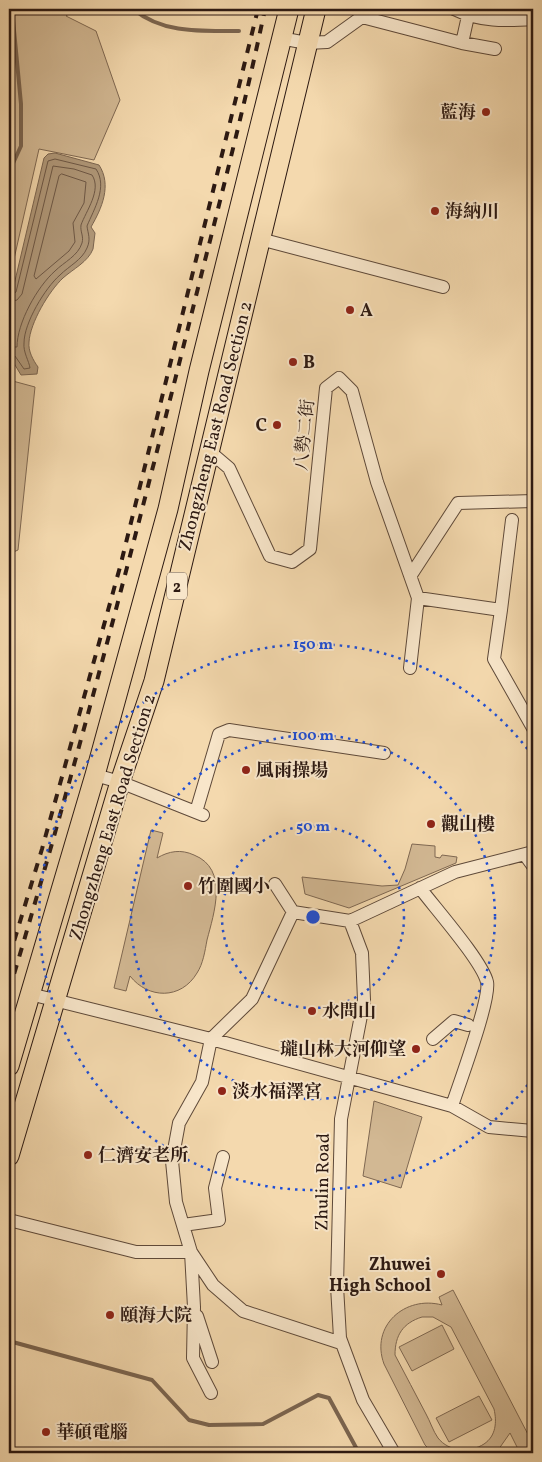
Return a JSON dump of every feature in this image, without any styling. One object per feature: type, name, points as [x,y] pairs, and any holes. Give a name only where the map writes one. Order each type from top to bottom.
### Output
[{"type":"main road","name":"Zhongzheng East Road Section 2","points":[[9,1066],[95,775],[168,509],[199,371],[280,38],[289,9]]},
{"type":"main road","name":"Zhongzheng East Road Section 2","points":[[9,1156],[120,782],[154,681],[316,9]]},
{"type":"street","points":[[280,38],[307,43],[327,42],[373,9]]},
{"type":"street","points":[[454,9],[468,16],[493,21],[533,19]]},
{"type":"street","points":[[462,43],[468,16]]},
{"type":"street","points":[[362,17],[462,43],[495,49]]},
{"type":"street","points":[[260,239],[443,287]]},
{"type":"street","name":"八勢二街","points":[[209,451],[229,468],[270,556],[292,562],[310,549],[326,388],[339,378],[352,391],[377,482],[418,598],[410,668]]},
{"type":"street","points":[[411,575],[458,503],[533,501]]},
{"type":"street","points":[[512,520],[494,659],[533,728]]},
{"type":"street","points":[[418,598],[501,610]]},
{"type":"street","points":[[95,775],[120,782],[200,814],[219,734],[229,730],[384,753]]},
{"type":"street","points":[[275,884],[293,912],[350,921],[455,872],[529,853],[533,866]]},
{"type":"street","points":[[420,888],[478,965],[487,982],[486,1001],[452,1106]]},
{"type":"street","points":[[211,1394],[193,1358],[194,1307],[191,1252],[176,1202],[172,1161],[178,1123],[202,1082],[211,1039],[252,999],[293,912]]},
{"type":"street","name":"Zhulin Road","points":[[350,921],[362,953],[364,1000],[341,1119],[337,1286],[341,1342],[363,1400],[394,1453]]},
{"type":"street","points":[[30,994],[55,1002],[211,1039],[452,1106],[489,1127],[533,1131]]},
{"type":"street","points":[[433,1039],[454,1021],[468,1025]]},
{"type":"street","points":[[183,1225],[219,1220],[215,1188],[223,1157]]},
{"type":"street","points":[[9,1220],[136,1252],[191,1252]]},
{"type":"street","points":[[191,1252],[213,1285],[243,1311],[341,1342]]},
{"type":"street","points":[[194,1307],[212,1362]]},
{"type":"shaded area","points":[[9,9],[75,9],[66,16],[96,31],[120,100],[94,160],[39,149],[9,281]]},
{"type":"shaded area","points":[[9,380],[35,387],[18,550],[9,554]]},
{"type":"shaded area","points":[[151,830],[163,833],[157,858],[175,852],[194,855],[205,862],[212,870],[215,881],[215,905],[204,957],[199,969],[190,982],[174,992],[164,993],[146,989],[137,984],[130,976],[126,991],[114,988]]},
{"type":"shaded area","points":[[412,844],[435,846],[435,857],[440,858],[442,855],[457,857],[456,863],[349,908],[305,894],[302,877],[382,886],[398,885]]},
{"type":"shaded area","points":[[374,1101],[422,1117],[401,1188],[363,1176]]},
{"type":"shaded area","points":[[453,1290],[533,1444],[533,1453],[520,1453],[510,1433],[496,1453],[433,1453],[425,1445],[384,1364],[381,1350],[382,1337],[386,1326],[394,1316],[404,1309],[415,1305],[428,1303],[442,1305],[439,1297]],"holes":[[[422,1317],[433,1317],[451,1327],[494,1409],[495,1424],[491,1437],[484,1444],[472,1449],[460,1450],[448,1446],[438,1438],[395,1355],[397,1341],[405,1326]]]},
{"type":"shaded area","points":[[442,1325],[454,1349],[412,1371],[399,1347]]},
{"type":"shaded area","points":[[479,1396],[492,1420],[449,1442],[436,1418]]},
{"type":"water","points":[[55,153],[99,165],[105,180],[104,196],[99,212],[91,227],[95,233],[91,254],[58,284],[46,299],[33,326],[30,334],[29,349],[38,367],[37,374],[21,375],[9,355],[9,306],[44,158],[48,154]]},
{"type":"waterway","points":[[9,172],[21,146],[21,104],[12,9]]},
{"type":"waterway","points":[[133,9],[157,23],[170,27],[197,31],[239,31]]},
{"type":"waterway","points":[[9,1341],[152,1380],[189,1420],[209,1425],[263,1424],[318,1395],[329,1398],[359,1453]]},
{"type":"railway","points":[[9,958],[42,849],[120,567],[258,9]]},
{"type":"railway","points":[[9,991],[123,583],[227,173],[265,9]]},
{"type":"place","name":"藍海","points":[[486,112]]},
{"type":"place","name":"海納川","points":[[435,211]]},
{"type":"place","name":"A","points":[[350,310]]},
{"type":"place","name":"B","points":[[293,362]]},
{"type":"place","name":"C","points":[[277,425]]},
{"type":"place","name":"風雨操場","points":[[246,770]]},
{"type":"place","name":"觀山樓","points":[[431,824]]},
{"type":"place","name":"竹圍國小","points":[[188,886]]},
{"type":"place","name":"水問山","points":[[312,1011]]},
{"type":"place","name":"瓏山林大河仰望","points":[[416,1049]]},
{"type":"place","name":"淡水福澤宮","points":[[222,1091]]},
{"type":"place","name":"仁濟安老所","points":[[88,1155]]},
{"type":"place","name":"Zhuwei High School","points":[[441,1274]]},
{"type":"place","name":"頤海大院","points":[[110,1315]]},
{"type":"place","name":"華碩電腦","points":[[46,1432]]}]
